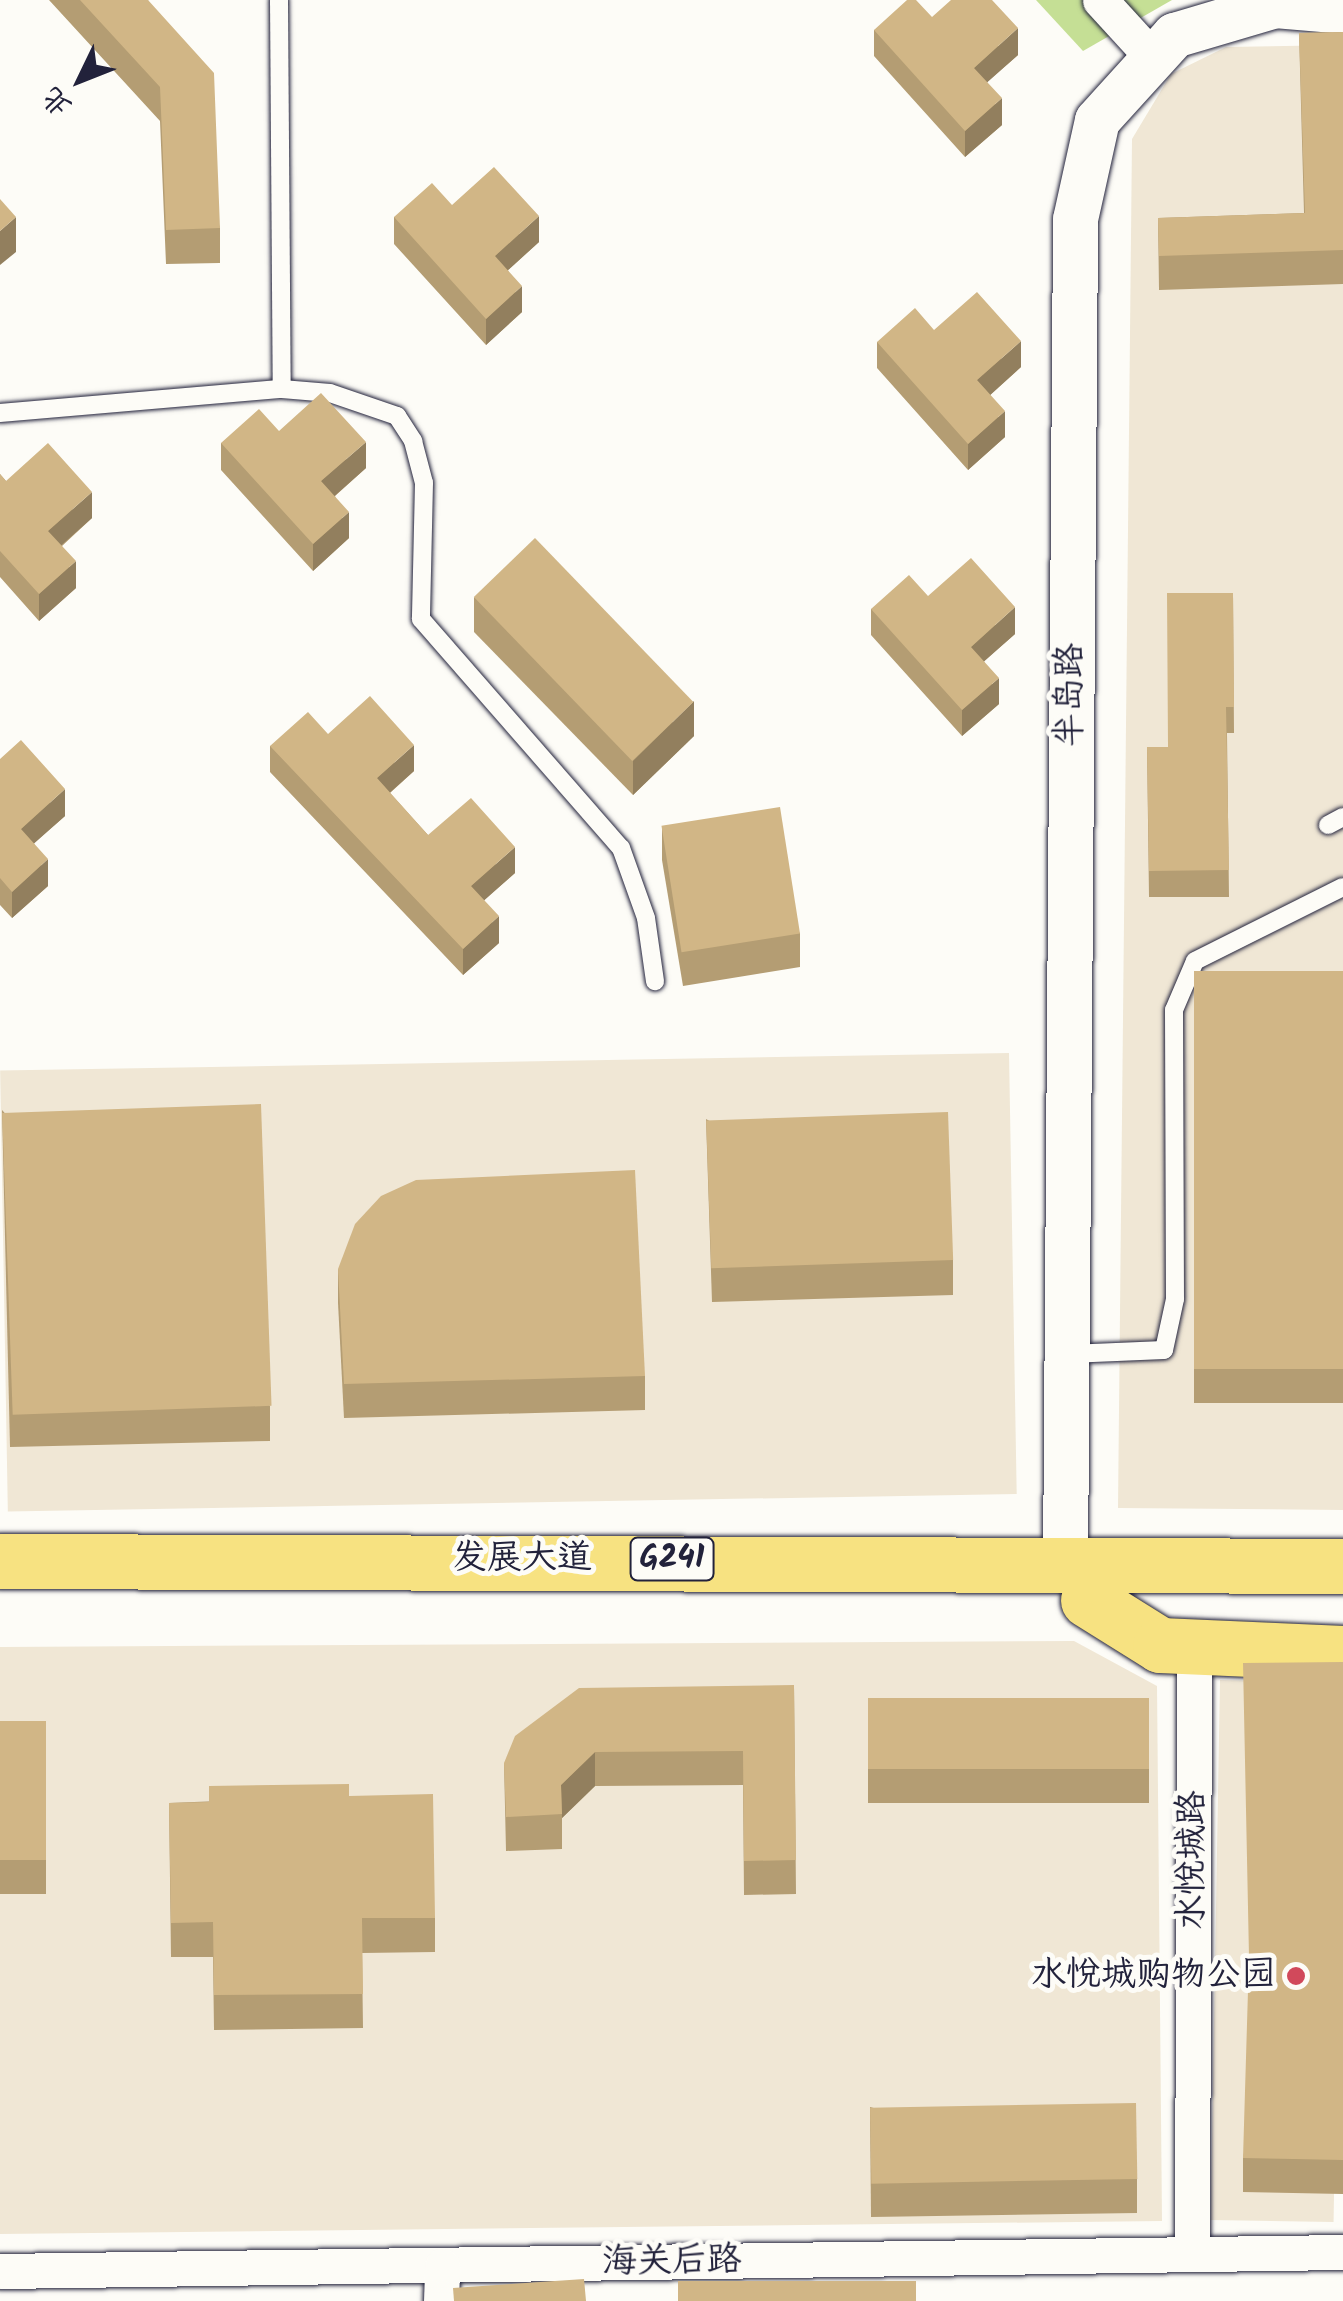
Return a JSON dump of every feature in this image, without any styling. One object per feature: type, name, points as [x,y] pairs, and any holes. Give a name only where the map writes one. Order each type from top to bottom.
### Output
[{"type":"main road","name":"发展大道","points":[[0,1561],[1076,1581],[1343,1604]]},
{"type":"main road","name":"发展大道","points":[[0,1598],[1076,1581],[1343,1566]]},
{"type":"main road","points":[[1076,1581],[1160,1645],[1343,1653]]},
{"type":"street","points":[[1100,0],[1153,58]]},
{"type":"street","name":"半岛路","points":[[1076,1581],[1067,1354],[1075,219],[1098,120],[1174,34],[1275,5],[1343,11]]},
{"type":"street","name":"水悦城路","points":[[1192,2254],[1194,1646]]},
{"type":"street","name":"海关后路","points":[[0,2270],[1343,2252]]},
{"type":"street","points":[[441,2301],[442,2266]]},
{"type":"lane","points":[[279,0],[282,389]]},
{"type":"lane","points":[[0,413],[282,389],[330,393],[397,416],[413,441],[424,483],[420,619],[621,848],[646,918],[655,982]]},
{"type":"lane","points":[[1067,1354],[1164,1350],[1175,1299],[1174,1010],[1195,961],[1343,887]]},
{"type":"shaded area","points":[[1343,45],[1343,1510],[1118,1508],[1132,139],[1171,74],[1226,47]]},
{"type":"shaded area","points":[[1009,1053],[1017,1494],[8,1512],[0,1071]]},
{"type":"shaded area","points":[[1074,1641],[1157,1686],[1162,2221],[0,2234],[0,1647]]},
{"type":"shaded area","points":[[1220,1680],[1343,1682],[1334,2222],[1211,2220]]},
{"type":"green space","points":[[1036,0],[1172,0],[1083,51]]},
{"type":"building","points":[[80,0],[148,0],[214,73],[220,228],[166,230],[160,87]]},
{"type":"building","points":[[907,0],[916,0],[932,17],[951,0],[992,0],[1018,28],[974,68],[1002,98],[965,131],[874,30]]},
{"type":"building","points":[[1343,32],[1343,250],[1159,256],[1158,218],[1305,213],[1299,33]]},
{"type":"building","points":[[494,167],[539,216],[495,256],[522,286],[486,319],[394,217],[432,183],[452,205]]},
{"type":"building","points":[[0,199],[16,217],[0,231]]},
{"type":"building","points":[[977,292],[1021,341],[977,380],[1005,411],[968,444],[877,342],[915,308],[934,330]]},
{"type":"building","points":[[321,393],[366,442],[321,481],[349,512],[313,544],[221,443],[259,409],[279,431]]},
{"type":"building","points":[[48,443],[92,492],[48,531],[76,561],[39,594],[0,551],[0,474],[6,481]]},
{"type":"building","points":[[535,538],[693,702],[632,761],[474,597]]},
{"type":"building","points":[[971,558],[1015,607],[971,647],[999,678],[962,710],[871,609],[909,575],[928,596]]},
{"type":"building","points":[[1167,593],[1233,593],[1234,707],[1226,707],[1229,870],[1149,871],[1147,747],[1168,747]]},
{"type":"building","points":[[370,696],[414,745],[377,778],[428,835],[471,798],[515,847],[471,886],[499,916],[463,949],[270,746],[308,712],[328,734]]},
{"type":"building","points":[[21,740],[65,789],[21,829],[48,859],[12,892],[0,878],[0,759]]},
{"type":"building","points":[[780,807],[800,933],[682,952],[661,826]]},
{"type":"building","points":[[1194,971],[1343,971],[1343,1369],[1194,1369]]},
{"type":"building","points":[[261,1104],[272,1406],[13,1415],[2,1113]]},
{"type":"building","points":[[948,1112],[953,1260],[711,1268],[706,1120]]},
{"type":"building","points":[[635,1170],[645,1376],[344,1384],[338,1269],[355,1224],[381,1196],[416,1180]]},
{"type":"building","name":"水悦城购物公园","points":[[1343,1662],[1343,2160],[1243,2158],[1249,1957],[1243,1663]]},
{"type":"building","points":[[794,1685],[796,1860],[744,1861],[743,1751],[595,1752],[561,1785],[562,1814],[506,1817],[504,1763],[515,1736],[579,1688]]},
{"type":"building","points":[[868,1698],[1149,1698],[1149,1769],[868,1769]]},
{"type":"building","points":[[0,1721],[46,1721],[46,1860],[0,1860]]},
{"type":"building","points":[[349,1784],[349,1796],[433,1794],[435,1918],[362,1918],[363,1994],[214,1995],[213,1922],[171,1923],[169,1803],[209,1802],[209,1786]]},
{"type":"building","points":[[1136,2103],[1137,2179],[871,2184],[870,2108]]},
{"type":"building","points":[[584,2279],[586,2301],[454,2301],[453,2288]]},
{"type":"building","points":[[678,2281],[916,2281],[916,2301],[678,2301]]},
{"type":"place","name":"水悦城购物公园","points":[[1296,1976]]}]
